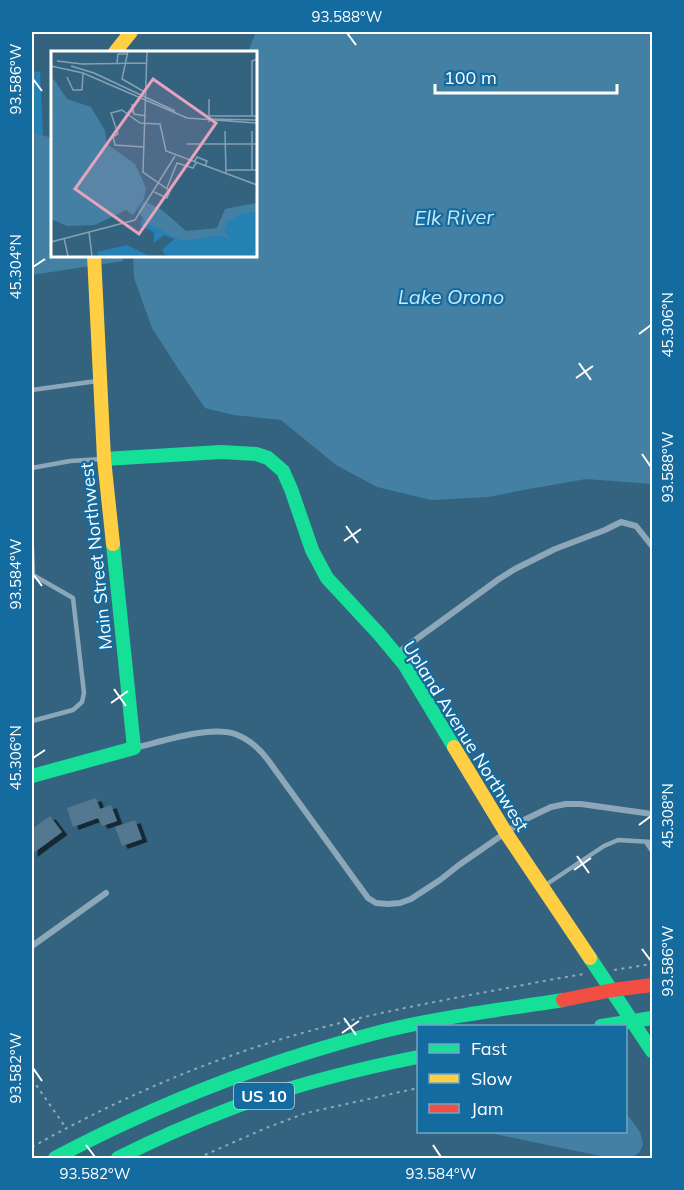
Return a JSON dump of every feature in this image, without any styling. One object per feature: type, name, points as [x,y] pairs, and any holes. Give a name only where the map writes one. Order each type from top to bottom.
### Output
[{"type":"main road","points":[[116,51],[131,32]]},
{"type":"main road","name":"Main Street Northwest","points":[[94,256],[104,459],[134,748]]},
{"type":"main road","name":"Upland Avenue Northwest","points":[[104,459],[221,452],[256,454],[268,458],[283,471],[312,550],[327,578],[396,654],[414,680],[506,832],[652,1051]]},
{"type":"main road","points":[[32,776],[134,748]]},
{"type":"main road","name":"US 10","points":[[57,1158],[104,1132],[234,1077],[375,1033],[415,1024],[652,985]]},
{"type":"main road","points":[[609,1025],[652,1018]]},
{"type":"main road","name":"US 10","points":[[118,1158],[208,1116],[248,1101],[334,1075],[417,1057]]},
{"type":"street","points":[[396,654],[499,579],[555,549],[621,522],[636,526],[652,546]]},
{"type":"street","points":[[134,748],[208,732],[228,732],[246,739],[257,747],[268,760],[368,898],[376,903],[400,903],[411,899],[506,832],[551,807],[581,804],[652,814]]},
{"type":"street","points":[[32,946],[106,893]]},
{"type":"lane","points":[[32,390],[100,381]]},
{"type":"lane","points":[[32,468],[70,461],[104,459]]},
{"type":"lane","points":[[32,548],[33,575],[73,598],[84,693],[82,702],[73,710],[32,721]]},
{"type":"lane","points":[[542,888],[604,846],[618,840],[652,842]]},
{"type":"lane","points":[[646,842],[652,851]]},
{"type":"path","points":[[622,968],[652,964]]},
{"type":"path","points":[[32,1079],[66,1128]]},
{"type":"path","points":[[198,1158],[306,1113],[417,1088]]},
{"type":"shaded area","points":[[32,71],[40,72],[43,135],[32,132]]},
{"type":"water","name":"Lake Orono","points":[[256,32],[652,32],[652,484],[586,479],[488,497],[431,500],[377,487],[336,465],[281,420],[234,415],[205,408],[152,328],[134,278],[133,256],[256,256],[256,51],[248,51]]},
{"type":"water","points":[[32,132],[51,138],[51,256],[123,256],[123,261],[32,275]]},
{"type":"water","points":[[627,1114],[640,1132],[643,1144],[640,1152],[631,1158],[610,1158],[495,1134],[627,1133]]},
{"type":"building","points":[[96,798],[100,809],[111,805],[117,821],[102,826],[98,818],[73,827],[67,808]]},
{"type":"building","points":[[50,816],[62,832],[32,854],[32,829]]},
{"type":"building","points":[[135,820],[142,839],[122,846],[115,827]]},
{"type":"traffic: fast","points":[[104,459],[221,452],[256,454],[268,458],[283,471],[312,550],[327,578],[404,664],[454,747]]},
{"type":"traffic: fast","points":[[32,776],[134,748],[113,544]]},
{"type":"traffic: fast","points":[[590,958],[652,1051]]},
{"type":"traffic: fast","points":[[55,1158],[172,1102],[252,1071],[334,1044],[399,1027],[563,1000]]},
{"type":"traffic: fast","points":[[607,1025],[652,1018]]},
{"type":"traffic: fast","points":[[118,1158],[199,1121],[250,1101],[345,1073],[417,1057]]},
{"type":"traffic: slow","points":[[116,51],[131,32]]},
{"type":"traffic: slow","points":[[94,256],[104,459],[113,544]]},
{"type":"traffic: slow","points":[[454,747],[506,833],[590,958]]},
{"type":"traffic: jam","points":[[563,1000],[652,985]]},
{"type":"water label","name":"Elk River","points":[[454,217]]}]
